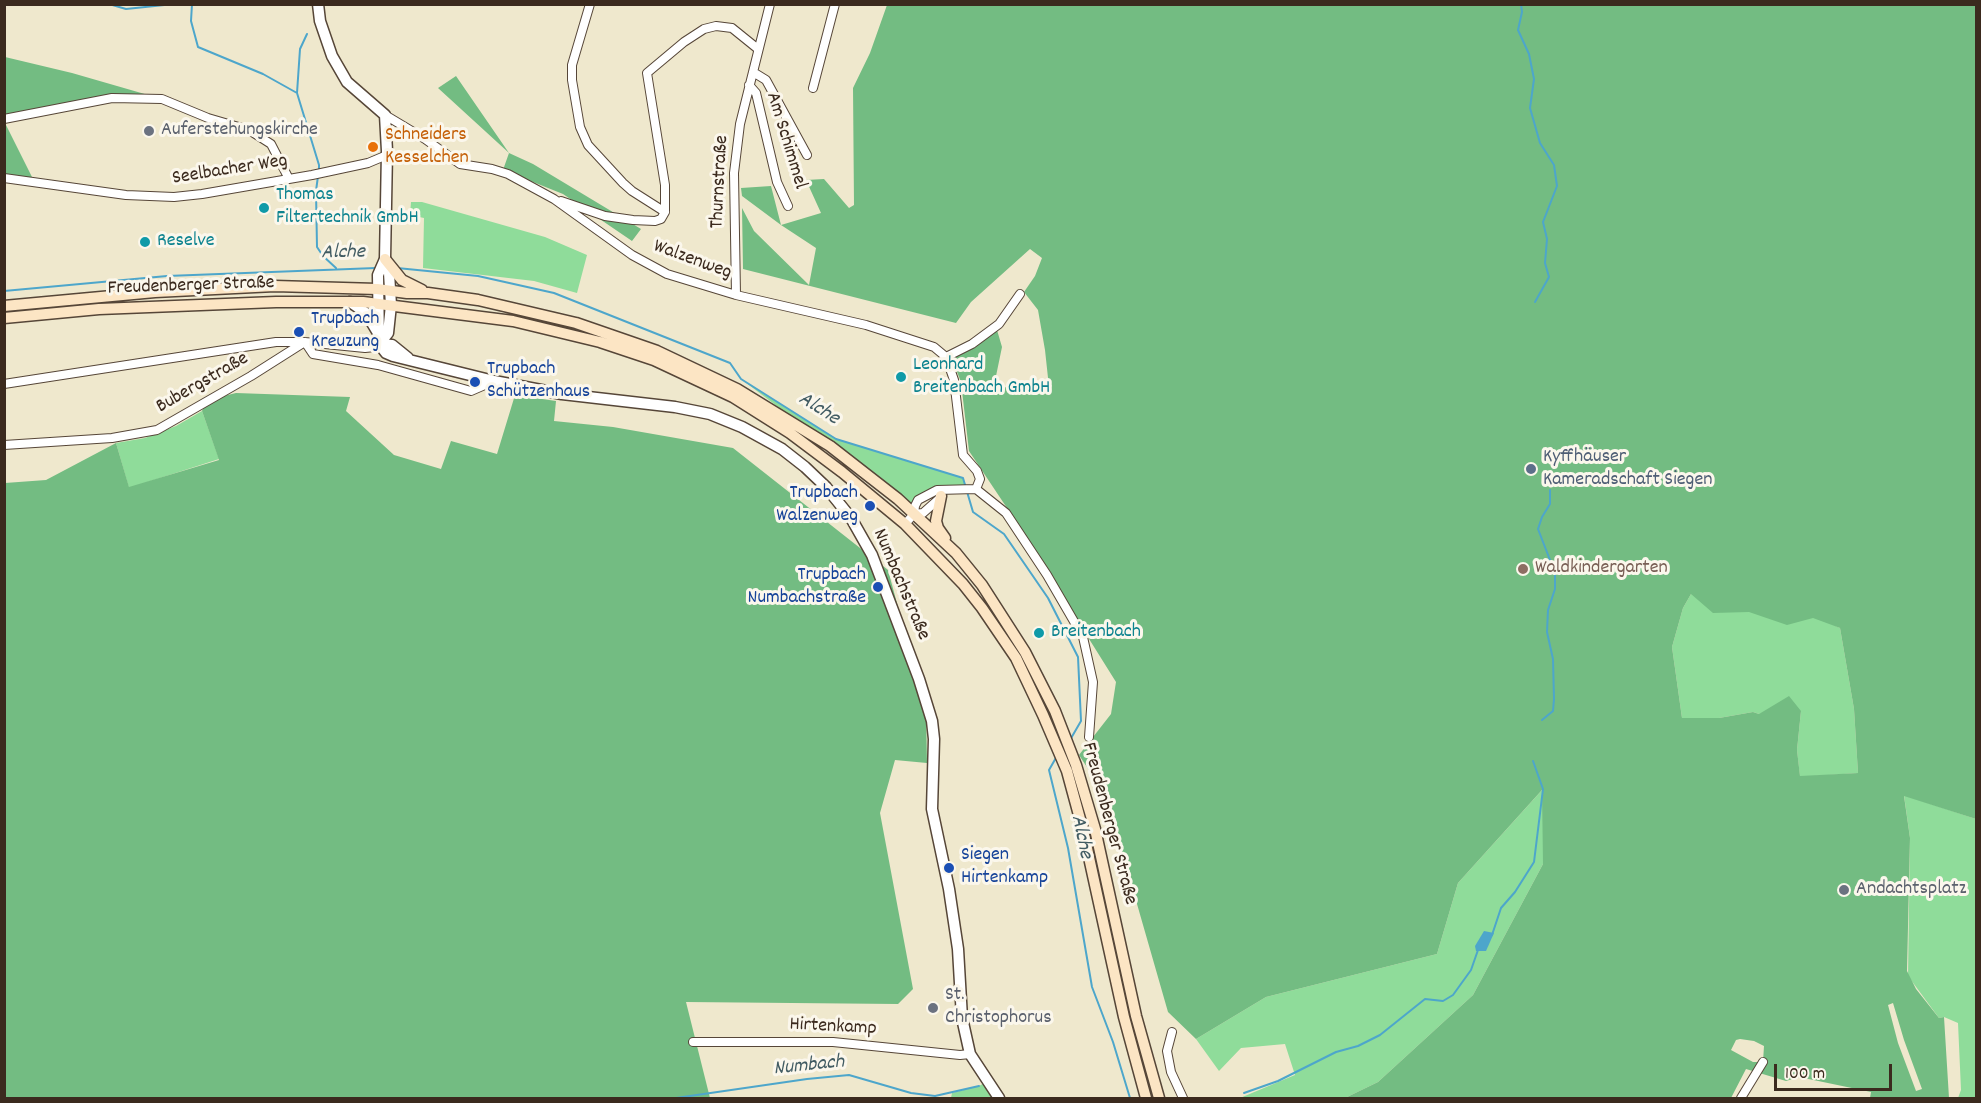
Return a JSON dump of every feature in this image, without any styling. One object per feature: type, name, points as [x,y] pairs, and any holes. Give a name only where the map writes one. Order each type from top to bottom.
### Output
[{"type":"main road","points":[[385,259],[387,274],[428,293]]},
{"type":"main road","name":"Freudenberger Straße","points":[[4,306],[155,292],[275,286],[428,293],[497,304],[556,317],[629,340],[683,362],[737,388],[795,423],[867,474],[956,553],[988,594],[1025,652],[1055,711],[1124,1017],[1146,1098]]},
{"type":"main road","name":"Freudenberger Straße","points":[[4,318],[99,309],[276,302],[350,302],[385,304],[513,321],[600,342],[662,364],[733,397],[782,428],[843,472],[905,524],[963,584],[1016,658],[1063,748],[1095,829],[1136,1016],[1159,1098]]},
{"type":"main road","points":[[942,494],[936,514],[938,528],[956,553]]},
{"type":"street","points":[[318,4],[320,21],[332,56],[342,74],[385,116],[387,155],[385,259],[390,290],[385,304]]},
{"type":"street","points":[[590,4],[589,14],[572,65],[572,80],[580,127],[588,145],[623,183],[665,212]]},
{"type":"street","name":"Thurnstraße","points":[[736,295],[734,173],[740,124],[770,4]]},
{"type":"street","points":[[813,88],[835,4]]},
{"type":"street","points":[[554,199],[605,216],[633,220],[661,219],[665,212],[662,161],[647,73],[684,42],[704,29],[716,26],[732,28],[758,49]]},
{"type":"street","points":[[753,72],[766,80],[807,155]]},
{"type":"street","name":"Am Schimmel","points":[[749,85],[756,93],[777,182],[788,207]]},
{"type":"street","points":[[4,119],[112,98],[162,99],[208,118],[249,130],[271,144],[289,179]]},
{"type":"street","name":"Walzenweg","points":[[385,116],[460,164],[492,168],[554,199],[653,268],[736,295],[899,335],[927,344],[946,357]]},
{"type":"street","name":"Seelbacher Weg","points":[[4,178],[126,195],[174,197],[202,195],[312,175],[368,163],[387,155]]},
{"type":"street","points":[[4,384],[276,342],[375,347],[379,338],[388,333],[385,304],[378,289],[387,274]]},
{"type":"street","points":[[976,489],[980,479],[977,471],[963,455],[954,380],[946,357],[972,344],[999,324],[1020,294]]},
{"type":"street","points":[[350,302],[366,313],[379,338]]},
{"type":"street","name":"Numbachstraße","points":[[379,338],[386,354],[494,381],[570,395],[675,407],[710,414],[742,427],[782,449],[826,487],[851,518],[872,555],[920,679],[932,721],[934,739],[932,809],[957,939],[962,1018],[970,1054],[999,1098]]},
{"type":"street","points":[[305,342],[313,354],[378,365],[471,392],[494,381]]},
{"type":"street","name":"Bubergstraße","points":[[4,445],[112,438],[157,430],[305,342]]},
{"type":"street","points":[[914,514],[923,513],[942,494],[976,489],[1006,513],[1047,575],[1083,637],[1093,682],[1089,737]]},
{"type":"street","points":[[905,524],[914,514],[918,500],[937,490],[942,494]]},
{"type":"street","points":[[1173,1032],[1167,1051],[1171,1072],[1183,1098]]},
{"type":"street","name":"Hirtenkamp","points":[[693,1042],[833,1042],[960,1055],[970,1054]]},
{"type":"street","points":[[1741,1098],[1763,1062]]},
{"type":"green space","points":[[887,5],[1976,5],[1976,819],[1904,796],[1910,838],[1907,971],[1916,989],[1939,1018],[1944,1017],[1949,1098],[1870,1098],[1871,1092],[1799,1077],[1786,1081],[1746,1069],[1731,1098],[1345,1098],[1378,1082],[1473,995],[1543,864],[1542,790],[1458,883],[1437,954],[1266,997],[1196,1039],[1168,1012],[1106,796],[1079,755],[1111,714],[1116,682],[969,451],[961,382],[952,359],[997,330],[1002,347],[996,376],[999,386],[1021,390],[1023,383],[1049,387],[1038,310],[1024,292],[1035,276],[1042,258],[1030,249],[971,302],[956,323],[743,269],[742,208],[754,231],[809,285],[816,248],[781,225],[821,213],[806,180],[824,179],[849,208],[854,205],[853,88],[870,53]],"holes":[[[1691,594],[1713,613],[1749,612],[1787,625],[1813,618],[1840,628],[1854,709],[1858,773],[1800,776],[1797,750],[1801,711],[1789,696],[1759,714],[1753,712],[1719,718],[1682,718],[1672,647],[1683,608]],[[1893,1003],[1922,1089],[1916,1091],[1898,1043],[1888,1005]],[[1736,1040],[1754,1041],[1764,1046],[1763,1062],[1753,1062],[1731,1050]]]},
{"type":"green space","points":[[5,57],[72,73],[162,99],[112,98],[5,119]]},
{"type":"green space","points":[[456,76],[509,153],[438,88]]},
{"type":"green space","points":[[4,121],[34,181],[5,178]]},
{"type":"green space","points":[[509,153],[533,164],[641,229],[632,241],[563,194],[503,170]]},
{"type":"green space","points":[[771,186],[781,225],[742,196],[741,188]]},
{"type":"green space","points":[[411,202],[422,202],[545,237],[587,255],[577,293],[534,281],[423,268],[424,218],[410,215]]},
{"type":"green space","points":[[741,379],[836,439],[963,478],[968,491],[944,491],[918,500],[914,514],[867,474]]},
{"type":"green space","points":[[236,393],[350,397],[346,411],[394,455],[441,469],[451,441],[497,454],[515,395],[556,401],[554,421],[613,427],[733,448],[888,570],[926,711],[927,763],[895,760],[880,813],[913,989],[898,1004],[686,1002],[710,1098],[5,1098],[5,483],[46,480],[116,443],[129,487],[219,460],[202,411],[207,400]]},
{"type":"green space","points":[[202,411],[219,459],[129,488],[116,443],[145,438],[176,426]]},
{"type":"green space","points":[[1683,554],[1840,628],[1854,709],[1858,773],[1800,777],[1797,750],[1801,711],[1759,714],[1753,712],[1719,718],[1682,718],[1672,647],[1683,608],[1691,594]]},
{"type":"green space","points":[[1543,789],[1543,864],[1473,995],[1378,1082],[1345,1098],[1240,1098],[1295,1075],[1285,1044],[1241,1048],[1219,1071],[1196,1039],[1266,997],[1437,954],[1458,883]]},
{"type":"green space","points":[[1904,795],[1976,819],[1976,1098],[1958,1098],[1961,1090],[1958,1023],[1944,1017],[1939,1018],[1908,976],[1910,838]]},
{"type":"green space","points":[[988,1081],[998,1097],[951,1098],[952,1093],[979,1086]]},
{"type":"water","points":[[1484,931],[1494,933],[1486,951],[1476,951],[1475,946]]},
{"type":"waterway","points":[[86,4],[98,4]]},
{"type":"waterway","points":[[109,4],[126,9],[174,4]]},
{"type":"waterway","points":[[192,4],[191,21],[198,47],[263,74],[297,93]]},
{"type":"waterway","points":[[1521,4],[1522,12],[1518,30],[1529,54],[1534,79],[1530,108],[1540,143],[1554,165],[1557,186],[1543,222],[1547,239],[1545,263],[1549,277],[1535,302]]},
{"type":"waterway","points":[[307,34],[300,49],[297,93],[319,170]]},
{"type":"waterway","points":[[318,176],[317,247],[336,268]]},
{"type":"waterway","name":"Alche","points":[[4,291],[167,276],[376,268]]},
{"type":"waterway","name":"Alche","points":[[397,268],[478,276],[554,293],[730,363],[741,379],[836,439],[963,478],[973,512],[1004,534],[1048,598],[1078,657],[1081,721],[1070,740]]},
{"type":"waterway","points":[[1542,720],[1553,711],[1554,699],[1553,659],[1547,632],[1548,610],[1555,589],[1555,573],[1538,529],[1550,504],[1550,490]]},
{"type":"waterway","name":"Alche","points":[[1057,756],[1049,770],[1068,848],[1092,987],[1113,1042],[1130,1098]]},
{"type":"waterway","points":[[1492,935],[1501,908],[1515,892],[1534,862],[1543,789],[1533,761]]},
{"type":"waterway","points":[[1244,1093],[1278,1081],[1336,1052],[1358,1046],[1380,1035],[1425,999],[1443,1001],[1453,995],[1471,970],[1478,950]]},
{"type":"waterway","name":"Numbach","points":[[676,1098],[849,1075],[911,1093],[935,1096],[979,1086]]},
{"type":"place","name":"Auferstehungskirche","points":[[149,131]]},
{"type":"place","name":"Schneiders Kesselchen","points":[[373,147]]},
{"type":"place","name":"Thomas Filtertechnik GmbH","points":[[264,208]]},
{"type":"place","name":"Reselve","points":[[145,242]]},
{"type":"place","name":"Trupbach Kreuzung","points":[[299,332]]},
{"type":"place","name":"Leonhard Breitenbach GmbH","points":[[901,377]]},
{"type":"place","name":"Trupbach Schützenhaus","points":[[475,382]]},
{"type":"place","name":"Kyffhäuser Kameradschaft Siegen","points":[[1531,469]]},
{"type":"place","name":"Trupbach Walzenweg","points":[[870,506]]},
{"type":"place","name":"Waldkindergarten","points":[[1523,569]]},
{"type":"place","name":"Trupbach Numbachstraße","points":[[878,587]]},
{"type":"place","name":"Breitenbach","points":[[1039,633]]},
{"type":"place","name":"Siegen Hirtenkamp","points":[[949,868]]},
{"type":"place","name":"Andachtsplatz","points":[[1844,890]]},
{"type":"place","name":"St. Christophorus","points":[[933,1008]]}]
